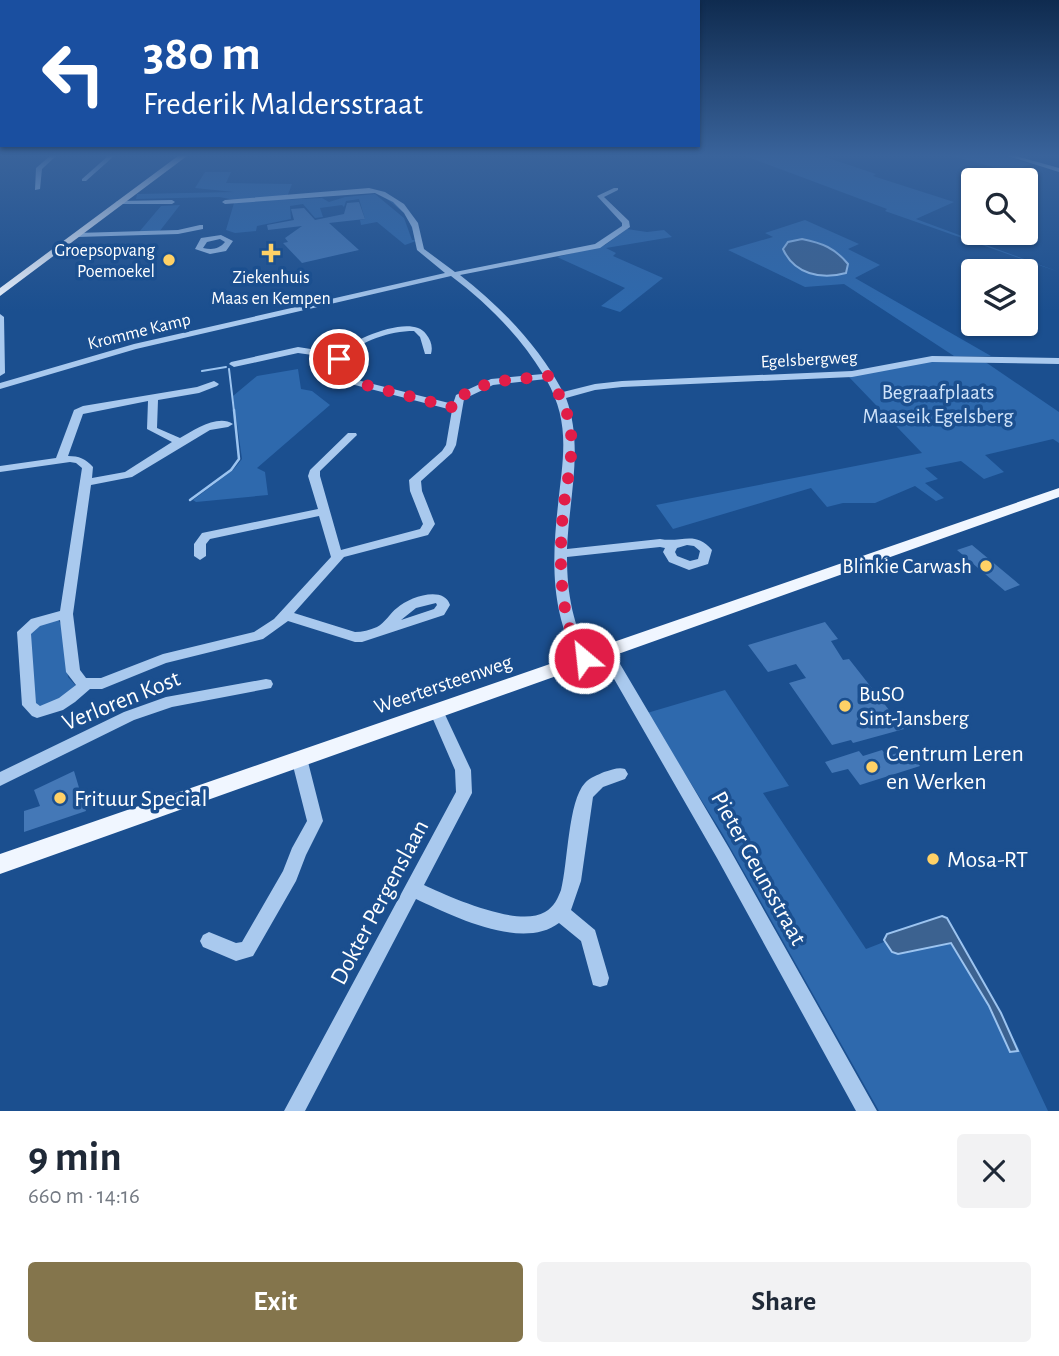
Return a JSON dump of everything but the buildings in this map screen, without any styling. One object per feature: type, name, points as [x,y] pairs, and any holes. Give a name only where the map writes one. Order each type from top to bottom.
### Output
[{"type":"main road","points":[[0,293],[112,208]]},
{"type":"main road","name":"Weertersteenweg","points":[[0,864],[1059,492]]},
{"type":"street","points":[[399,208],[411,218],[422,252],[464,282],[536,354],[560,397],[570,427],[571,447],[563,513],[567,623],[573,642],[584,658]]},
{"type":"street","name":"Kromme Kamp","points":[[0,386],[134,347],[462,271],[597,246],[626,227],[626,223],[611,208]]},
{"type":"street","points":[[217,237],[221,225]]},
{"type":"street","points":[[77,235],[178,232],[200,227]]},
{"type":"street","points":[[0,317],[0,373]]},
{"type":"street","points":[[234,365],[298,350],[338,356],[360,341],[414,328],[420,330],[424,336],[428,352]]},
{"type":"street","points":[[338,356],[344,375],[354,382],[455,408]]},
{"type":"street","name":"Egelsbergweg","points":[[560,397],[595,387],[635,383],[852,374],[932,359],[1059,361]]},
{"type":"street","points":[[0,469],[61,460],[79,460],[88,467],[66,614],[73,673],[86,684],[102,684],[163,659],[258,636],[271,630],[337,556],[349,550],[418,535],[429,524],[416,491],[415,480],[451,446],[455,408],[459,397],[482,385],[549,376]]},
{"type":"street","points":[[61,460],[78,412],[83,409],[198,390],[214,384]]},
{"type":"street","points":[[153,397],[152,429],[178,441],[177,444]]},
{"type":"street","points":[[86,483],[128,475],[207,427],[228,424]]},
{"type":"street","points":[[337,556],[315,470],[352,435]]},
{"type":"street","points":[[200,556],[200,544],[206,536],[324,511]]},
{"type":"street","points":[[563,553],[660,543],[672,545]]},
{"type":"street","points":[[66,614],[36,622],[24,632],[29,705],[32,710],[45,711],[74,698],[86,684]]},
{"type":"street","points":[[285,615],[355,638],[385,629]]},
{"type":"street","name":"Pieter Geunsstraat","points":[[605,651],[716,841],[867,1111]]},
{"type":"street","name":"Verloren Kost","points":[[0,779],[129,716],[171,701],[266,684]]},
{"type":"street","name":"Dokter Pergenslaan","points":[[294,1111],[465,788],[463,770],[436,710]]},
{"type":"street","points":[[208,941],[236,951],[247,950],[290,875],[316,818],[299,758]]},
{"type":"street","points":[[413,890],[503,923],[544,921],[559,911],[569,891],[586,794],[593,785],[620,774]]},
{"type":"street","points":[[559,911],[589,936],[600,978]]},
{"type":"green space","points":[[159,208],[178,208],[159,232],[139,232]]},
{"type":"green space","points":[[233,208],[290,208],[291,219],[257,226],[256,231],[235,233],[226,230]]},
{"type":"green space","points":[[306,208],[321,208],[323,217],[315,218]]},
{"type":"green space","points":[[362,208],[392,208],[404,218],[412,240],[415,240],[413,231],[403,213],[414,223],[416,241],[405,245],[377,222],[361,225],[360,220],[365,219]]},
{"type":"green space","points":[[884,208],[941,208],[916,219],[961,238],[885,211],[887,209]]},
{"type":"green space","points":[[805,220],[859,244],[848,249],[880,265],[855,278],[991,356],[954,356],[844,284],[805,287],[728,250],[773,237],[765,233]]},
{"type":"green space","points":[[627,229],[647,232],[664,230],[672,237],[606,248],[616,253],[613,256],[663,278],[620,312],[601,306],[625,288],[557,257],[605,245]]},
{"type":"green space","points":[[982,245],[1024,259],[1022,259]]},
{"type":"green space","name":"Begraafplaats Maaseik Egelsberg","points":[[981,359],[1059,412],[1059,443],[1053,439],[985,455],[1004,472],[984,479],[961,461],[925,468],[938,479],[925,483],[944,498],[936,501],[915,486],[875,503],[843,503],[827,507],[811,488],[673,529],[656,505],[922,453],[848,376],[922,361]]},
{"type":"green space","points":[[298,369],[301,389],[312,391],[330,405],[257,468],[265,472],[268,495],[196,502],[193,500],[233,470],[242,459],[233,396],[257,376]]},
{"type":"green space","points":[[58,620],[63,626],[68,677],[76,686],[76,691],[45,707],[35,705],[30,631],[32,627]]},
{"type":"green space","points":[[725,690],[789,786],[763,793],[866,949],[907,933],[939,929],[951,924],[1017,1045],[1048,1111],[879,1111],[722,833],[647,713]]},
{"type":"shaded area","points":[[802,239],[833,250],[848,264],[846,273],[818,275],[794,264],[783,249],[788,242]]},
{"type":"shaded area","points":[[942,916],[947,918],[1001,1013],[1018,1051],[1010,1052],[989,1006],[951,943],[898,954],[892,952],[884,940],[887,934]]},
{"type":"waterway","points":[[202,371],[226,367]]},
{"type":"waterway","points":[[229,369],[234,411]]},
{"type":"waterway","points":[[190,500],[231,470],[239,459],[234,410]]},
{"type":"place","name":"Ziekenhuis Maas en Kempen","points":[[271,253]]},
{"type":"place","name":"Groepsopvang Poemoekel","points":[[169,260]]},
{"type":"place","name":"Blinkie Carwash","points":[[986,566]]},
{"type":"place","name":"BuSO Sint-Jansberg","points":[[845,706]]},
{"type":"place","name":"Centrum Leren en Werken","points":[[872,767]]},
{"type":"place","name":"Frituur Special","points":[[60,798]]},
{"type":"place","name":"Mosa-RT","points":[[933,859]]},
{"type":"route","points":[[339,359],[344,375],[354,382],[455,408],[464,392],[482,385],[549,376],[567,414],[570,427],[570,466],[563,513],[565,610],[572,639],[584,658]]}]
